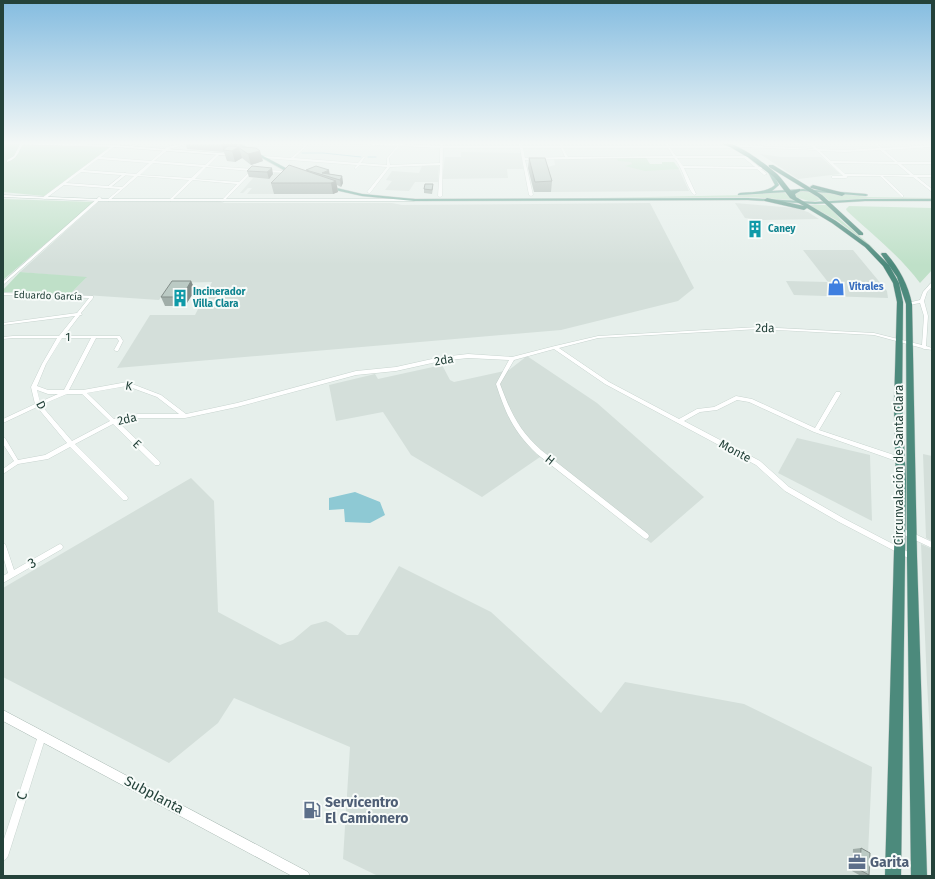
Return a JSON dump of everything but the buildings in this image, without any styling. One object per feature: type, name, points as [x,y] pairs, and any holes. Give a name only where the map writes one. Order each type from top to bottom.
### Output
[{"type":"highway","name":"Circunvalación de Santa Clara","points":[[778,183],[793,197],[824,216],[867,246],[886,266],[896,283],[900,302],[905,341],[912,465],[912,557],[919,876]]},
{"type":"highway","name":"Circunvalación de Santa Clara","points":[[798,183],[821,196],[843,218],[884,254],[894,266],[906,287],[909,304],[898,406],[901,460],[893,876]]},
{"type":"highway","points":[[802,183],[842,194]]},
{"type":"highway","points":[[801,190],[821,196],[822,201],[813,203],[793,197],[792,192],[801,190]]},
{"type":"highway","points":[[767,200],[796,205],[824,216]]},
{"type":"main road","points":[[323,183],[361,195],[369,192],[396,195]]},
{"type":"main road","points":[[759,193],[774,188],[777,185],[775,183]]},
{"type":"main road","points":[[325,198],[338,196],[342,193],[338,188]]},
{"type":"main road","points":[[540,200],[575,197],[759,193],[786,190],[842,194],[932,197]]},
{"type":"main road","points":[[3,195],[99,199],[325,198],[373,194],[440,196],[531,195],[590,199],[748,198],[813,203],[865,200],[932,200]]},
{"type":"main road","points":[[224,199],[361,195],[414,200],[563,201],[575,205],[581,201],[590,199]]},
{"type":"main road","points":[[482,200],[524,198],[531,195]]},
{"type":"main road","points":[[843,218],[838,210],[840,205],[848,202],[865,200]]},
{"type":"street","points":[[109,187],[114,183]]},
{"type":"street","points":[[110,199],[128,183]]},
{"type":"street","points":[[172,199],[189,183]]},
{"type":"street","points":[[224,199],[239,183]]},
{"type":"street","points":[[369,192],[376,183]]},
{"type":"street","points":[[440,183],[440,196]]},
{"type":"street","points":[[528,183],[531,195]]},
{"type":"street","points":[[689,183],[694,194]]},
{"type":"street","points":[[888,183],[902,196]]},
{"type":"street","points":[[922,183],[932,191]]},
{"type":"street","points":[[45,197],[63,184],[122,188]]},
{"type":"street","points":[[3,284],[99,199]]},
{"type":"street","points":[[932,284],[925,292],[922,301],[926,316],[924,348],[932,349]]},
{"type":"street","name":"Eduardo García","points":[[3,294],[92,297]]},
{"type":"street","name":"D","points":[[92,297],[61,336],[44,364],[34,387],[38,405],[71,444],[125,498]]},
{"type":"street","points":[[909,304],[922,301]]},
{"type":"street","points":[[3,324],[80,314]]},
{"type":"street","name":"2da","points":[[3,472],[17,462],[46,456],[114,421],[138,416],[185,416],[237,405],[356,373],[396,369],[468,356],[512,359],[598,337],[759,328],[874,334],[905,341],[924,348]]},
{"type":"street","name":"1","points":[[3,338],[13,336],[118,337],[121,341],[116,350]]},
{"type":"street","points":[[66,392],[94,337]]},
{"type":"street","name":"Monte","points":[[555,347],[607,383],[758,463],[787,489],[841,520],[912,557]]},
{"type":"street","name":"H","points":[[512,359],[498,384],[515,426],[528,442],[539,452],[646,536]]},
{"type":"street","name":"K","points":[[34,387],[48,392],[83,392],[127,384],[159,396],[185,416]]},
{"type":"street","name":"K","points":[[3,421],[66,392]]},
{"type":"street","name":"E","points":[[83,392],[157,463]]},
{"type":"street","points":[[816,431],[838,394]]},
{"type":"street","points":[[680,421],[699,410],[715,409],[736,398],[750,400],[816,431],[901,460]]},
{"type":"street","points":[[3,439],[17,462]]},
{"type":"street","points":[[900,530],[932,545]]},
{"type":"street","points":[[3,546],[12,574]]},
{"type":"street","name":"3","points":[[3,580],[60,547]]},
{"type":"street","name":"Subplanta","points":[[3,715],[304,876]]},
{"type":"street","name":"C","points":[[3,856],[42,736]]},
{"type":"shaded area","points":[[249,183],[280,183],[274,194],[247,194],[252,188],[248,188],[243,193],[240,193]]},
{"type":"shaded area","points":[[390,183],[414,183],[409,191],[385,190]]},
{"type":"shaded area","points":[[548,183],[685,183],[689,191],[551,192]]},
{"type":"shaded area","points":[[220,201],[224,203],[392,203],[402,205],[650,203],[694,288],[678,301],[561,330],[117,368],[150,315],[195,315],[212,282],[171,283],[159,300],[70,294],[86,278],[20,272],[98,202]]},
{"type":"shaded area","points":[[735,203],[795,208],[808,212],[819,219],[761,220],[745,218]]},
{"type":"shaded area","points":[[803,250],[853,250],[887,291],[888,298],[794,295],[786,281],[828,282]]},
{"type":"shaded area","points":[[527,356],[597,403],[704,497],[651,543],[540,457],[482,497],[411,455],[383,412],[336,421],[329,385],[375,374],[378,379],[442,365],[450,380],[454,382],[509,370]]},
{"type":"shaded area","points":[[797,438],[870,455],[872,521],[778,473]]},
{"type":"shaded area","points":[[923,454],[932,456],[932,541],[926,538]]},
{"type":"shaded area","points":[[191,478],[214,501],[218,612],[280,645],[293,640],[311,625],[326,621],[347,635],[358,635],[399,566],[491,612],[601,713],[625,682],[744,704],[872,767],[867,876],[378,876],[343,859],[350,747],[234,698],[218,723],[169,763],[3,677],[3,588]]},
{"type":"shaded area","points":[[921,544],[932,549],[932,752],[927,683]]},
{"type":"green space","points":[[3,183],[61,183],[44,196],[3,192]]},
{"type":"green space","points":[[802,191],[814,193],[820,200],[812,202],[795,197],[794,193]]},
{"type":"green space","points":[[784,192],[793,200],[749,197],[599,198],[748,195]]},
{"type":"green space","points":[[818,192],[869,197],[932,198],[932,200],[871,198],[830,201]]},
{"type":"green space","points":[[3,199],[94,202],[3,280]]},
{"type":"green space","points":[[809,205],[828,205],[841,220],[877,251],[838,221]]},
{"type":"green space","points":[[849,206],[932,208],[932,270],[920,283],[894,254],[847,211],[846,209]]},
{"type":"green space","points":[[20,272],[87,277],[70,294],[4,292],[3,290]]},
{"type":"water","points":[[355,492],[380,502],[385,515],[370,523],[345,522],[344,509],[329,510],[329,498]]},
{"type":"place","name":"Caney","points":[[755,229]]},
{"type":"place","name":"Vitrales","points":[[836,287]]},
{"type":"place","name":"Incinerador Villa Clara","points":[[180,298]]},
{"type":"place","name":"Servicentro El Camionero","points":[[312,810]]},
{"type":"place","name":"Garita","points":[[857,862]]}]
